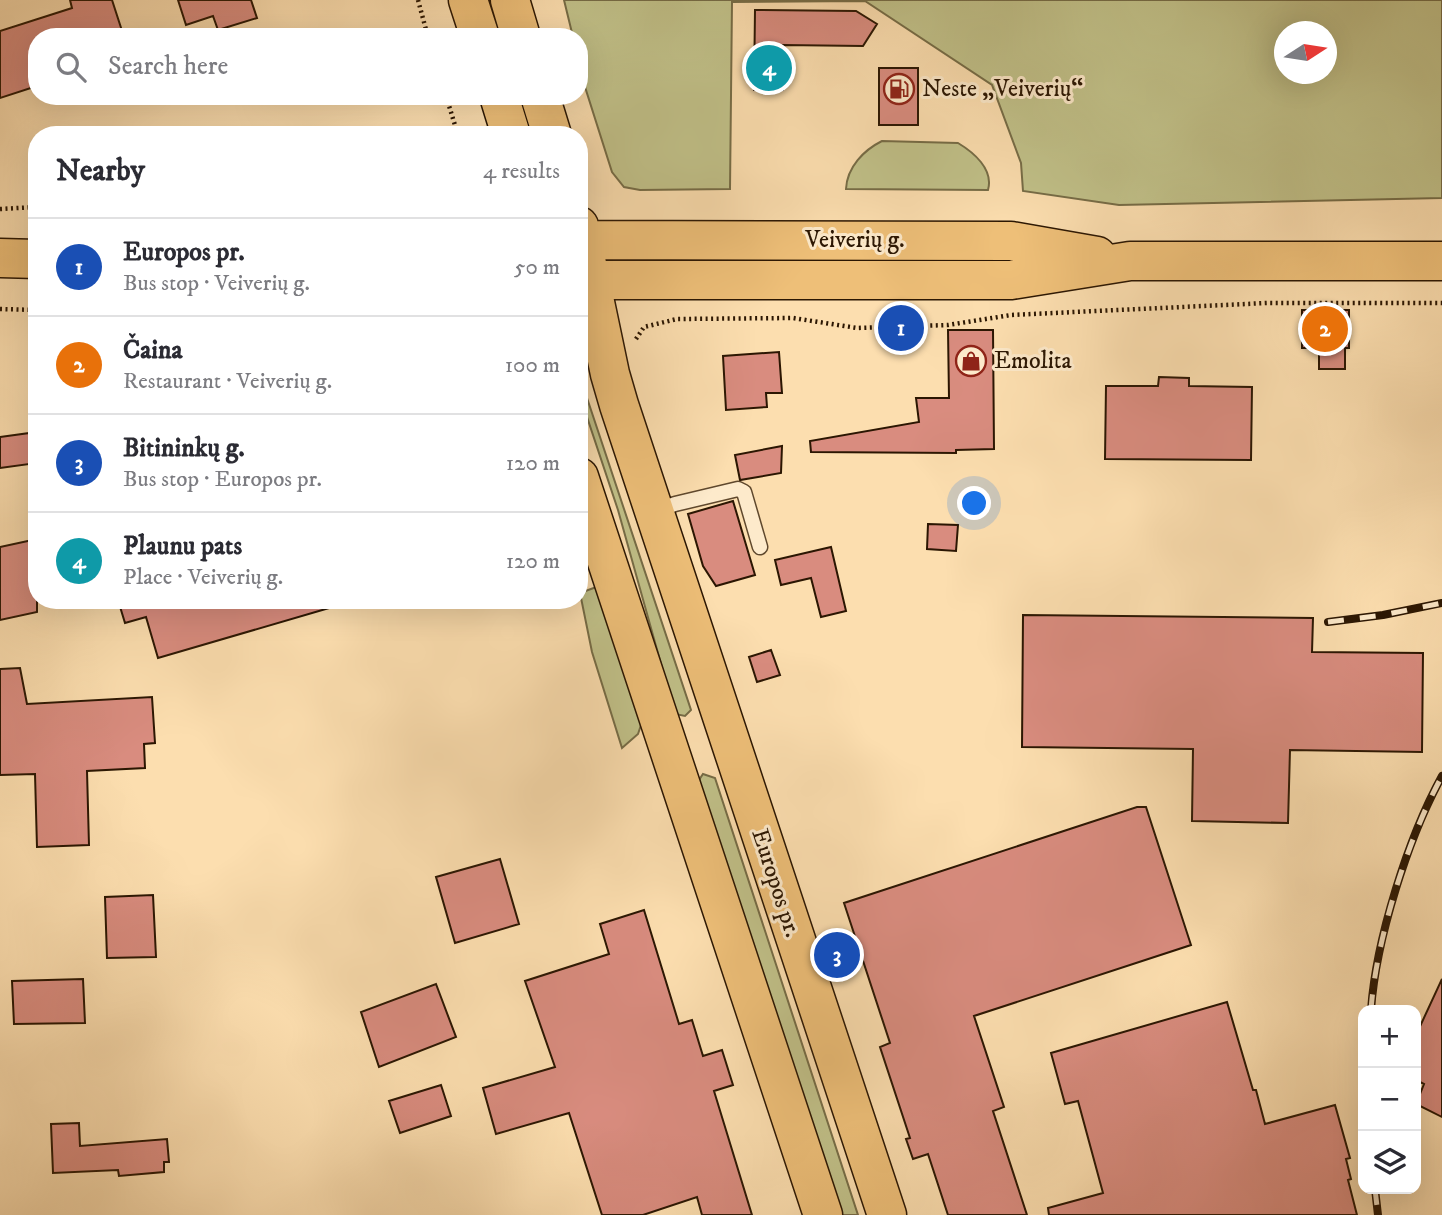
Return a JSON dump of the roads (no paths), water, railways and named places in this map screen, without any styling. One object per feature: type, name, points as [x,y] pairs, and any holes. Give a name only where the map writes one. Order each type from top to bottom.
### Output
[{"type":"main road","points":[[468,0],[477,28]]},
{"type":"main road","points":[[510,0],[518,28]]},
{"type":"main road","points":[[502,105],[508,126]]},
{"type":"main road","points":[[543,105],[549,126]]},
{"type":"main road","name":"Veiverių g.","points":[[588,236],[1011,241],[1130,261]]},
{"type":"main road","points":[[0,258],[28,259]]},
{"type":"main road","name":"Veiverių g.","points":[[588,281],[1012,280],[1130,261],[1442,261]]},
{"type":"main road","name":"Europos pr.","points":[[588,292],[610,374],[654,511],[887,1215]]},
{"type":"main road","points":[[588,504],[823,1215]]},
{"type":"main road","points":[[670,747],[725,729]]},
{"type":"lane","points":[[654,511],[675,503],[738,489],[744,492],[760,547]]},
{"type":"railway","points":[[1328,622],[1383,615],[1442,603]]},
{"type":"railway","points":[[1372,1005],[1379,952],[1396,890],[1417,829],[1442,776]]},
{"type":"railway","points":[[1376,1194],[1378,1215]]},
{"type":"place","name":"Plaunu pats","points":[[769,68]]},
{"type":"place","name":"Neste „Veiverių“","points":[[899,89]]},
{"type":"place","name":"Europos pr.","points":[[901,328]]},
{"type":"place","name":"Čaina","points":[[1325,329]]},
{"type":"place","name":"Emolita","points":[[971,361]]},
{"type":"place","name":"Bitininkų g.","points":[[837,955]]}]
